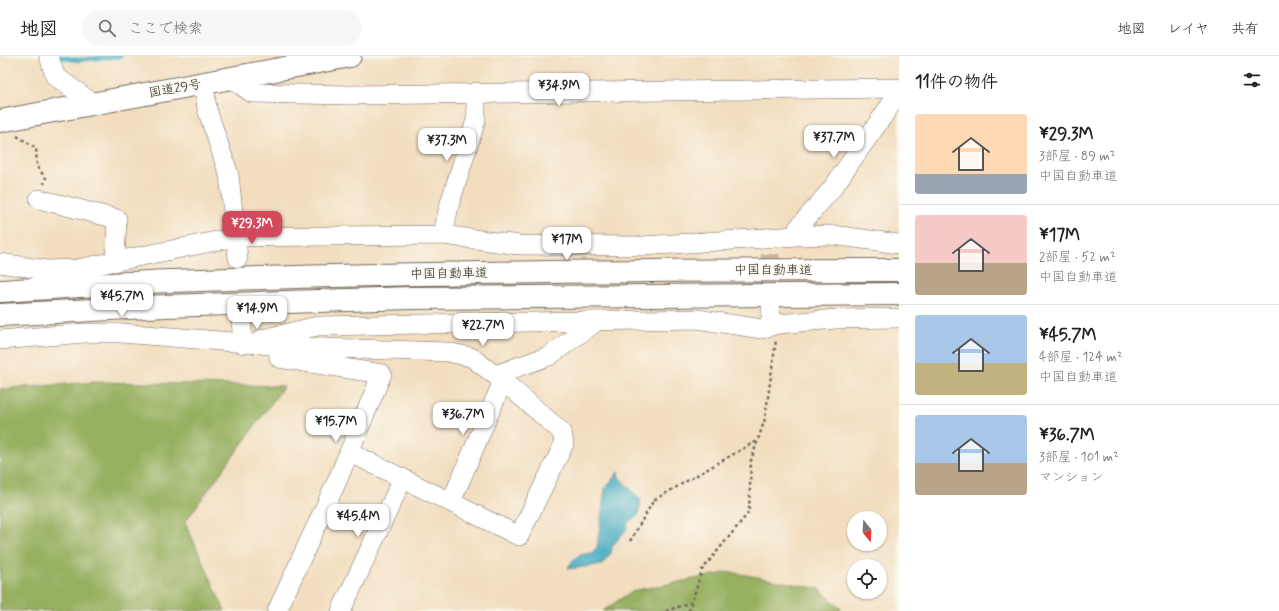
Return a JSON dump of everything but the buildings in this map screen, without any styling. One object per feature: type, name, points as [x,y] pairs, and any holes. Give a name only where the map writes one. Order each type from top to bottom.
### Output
[{"type":"highway","name":"国道29号","points":[[5,120],[350,56]]},
{"type":"highway","name":"中国自動車道","points":[[0,291],[170,281],[431,274],[660,270],[899,270]]},
{"type":"highway","name":"中国自動車道","points":[[0,315],[166,306],[410,298],[899,294]]},
{"type":"street","points":[[50,59],[55,76],[94,104]]},
{"type":"street","points":[[232,79],[252,93],[350,95],[476,92],[638,92],[899,88]]},
{"type":"street","points":[[204,83],[207,109],[229,174],[238,258]]},
{"type":"street","points":[[443,235],[449,206],[476,120],[476,92]]},
{"type":"street","points":[[797,236],[798,228],[831,190],[899,93]]},
{"type":"street","points":[[39,199],[117,219],[115,262]]},
{"type":"street","points":[[0,263],[46,270],[77,269],[236,236],[443,235],[519,245],[770,246],[797,236],[833,235],[899,244]]},
{"type":"street","points":[[243,344],[318,326],[697,319],[762,329],[774,320],[899,318]]},
{"type":"street","points":[[241,319],[243,344]]},
{"type":"street","points":[[451,502],[499,378],[549,356],[597,321]]},
{"type":"street","points":[[0,340],[85,333],[121,333],[277,346],[447,352],[471,357],[499,378],[562,432],[564,444],[518,536],[349,452]]},
{"type":"street","points":[[277,346],[279,358],[382,374],[349,452],[277,611]]},
{"type":"street","points":[[341,611],[402,478]]},
{"type":"path","points":[[5,120],[15,135],[36,148],[37,167],[46,178],[39,199]]},
{"type":"path","points":[[689,611],[702,570],[749,512],[750,460],[765,419],[774,320]]},
{"type":"path","points":[[630,541],[654,500],[758,440]]},
{"type":"path","points":[[666,611],[692,601]]},
{"type":"green space","points":[[95,382],[284,386],[185,522],[225,611],[0,611],[0,389]]},
{"type":"green space","points":[[730,572],[820,589],[843,611],[603,611],[632,591]]},
{"type":"water","points":[[618,472],[619,477],[641,500],[638,516],[629,521],[625,532],[612,547],[611,553],[602,565],[568,568],[577,556],[592,553],[597,547],[605,489]]},
{"type":"waterway","points":[[55,56],[77,60],[121,56]]},
{"type":"tunnel","points":[[770,254],[771,309]]}]
